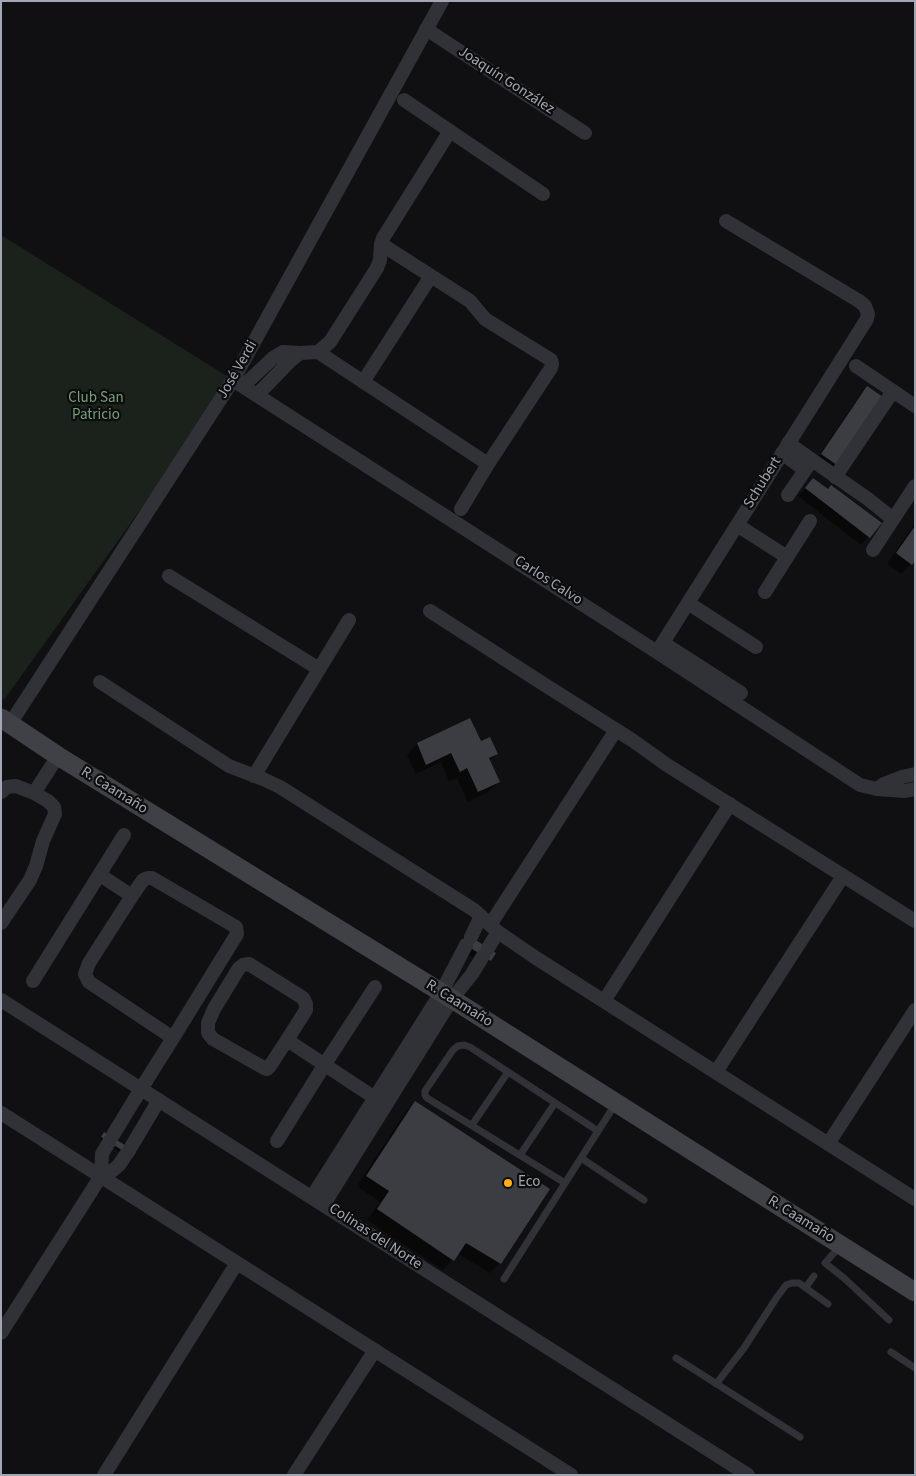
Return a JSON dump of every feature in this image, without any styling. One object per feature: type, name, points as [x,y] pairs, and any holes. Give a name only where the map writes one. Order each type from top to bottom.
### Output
[{"type":"street","name":"José Verdi","points":[[6,721],[238,383],[442,1]]},
{"type":"street","name":"Joaquín González","points":[[426,29],[585,133]]},
{"type":"street","points":[[404,100],[543,194]]},
{"type":"street","points":[[238,383],[283,352],[300,354],[318,352],[330,342],[377,268],[383,238],[450,131]]},
{"type":"street","name":"Schubert","points":[[660,647],[848,348],[864,326],[868,314],[865,306],[859,300],[726,221]]},
{"type":"street","points":[[381,244],[470,302],[485,319],[550,360],[552,364],[461,509]]},
{"type":"street","points":[[363,382],[431,276]]},
{"type":"street","points":[[318,352],[488,464]]},
{"type":"street","points":[[257,395],[300,354]]},
{"type":"street","points":[[856,366],[915,406]]},
{"type":"street","name":"Carlos Calvo","points":[[238,383],[660,647],[860,785],[877,789]]},
{"type":"street","points":[[835,477],[893,391]]},
{"type":"street","points":[[785,448],[809,465],[835,477],[868,499],[893,519]]},
{"type":"street","points":[[788,495],[809,465]]},
{"type":"street","points":[[873,550],[915,486]]},
{"type":"street","points":[[765,592],[810,521]]},
{"type":"street","points":[[737,525],[787,558]]},
{"type":"street","points":[[169,576],[319,669]]},
{"type":"street","points":[[688,603],[756,647]]},
{"type":"street","points":[[430,611],[915,922]]},
{"type":"street","points":[[254,776],[349,620]]},
{"type":"street","points":[[660,647],[741,693]]},
{"type":"street","points":[[100,682],[229,766],[280,787],[457,899],[490,924],[604,1001],[915,1199]]},
{"type":"street","name":"R. Caamaño","points":[[6,721],[58,756],[446,996],[915,1292]]},
{"type":"street","points":[[318,1201],[446,996],[468,941],[490,924],[616,730]]},
{"type":"street","points":[[34,793],[58,756]]},
{"type":"street","points":[[877,789],[902,776],[915,774]]},
{"type":"street","points":[[1,792],[7,787],[16,786],[34,793],[48,801],[54,807],[55,814],[43,841],[30,880],[1,923]]},
{"type":"street","points":[[877,789],[905,791],[915,789]]},
{"type":"street","points":[[604,1001],[730,804]]},
{"type":"street","points":[[33,981],[124,835]]},
{"type":"street","points":[[100,875],[132,896]]},
{"type":"street","points":[[716,1072],[843,876]]},
{"type":"street","points":[[1,1333],[101,1176],[102,1154],[237,934],[236,927],[152,878],[148,878],[143,880],[132,896],[89,963],[85,974],[89,982],[173,1038]]},
{"type":"street","points":[[318,1201],[375,1098],[446,996],[472,974],[485,952],[490,924]]},
{"type":"street","points":[[250,964],[303,998],[306,1010],[287,1040],[270,1066],[264,1068],[213,1039],[208,1032],[208,1023],[214,1009],[239,968],[243,965],[250,964]]},
{"type":"street","points":[[277,1141],[324,1064],[375,987]]},
{"type":"street","name":"Colinas del Norte","points":[[1,1000],[748,1475]]},
{"type":"street","points":[[828,1144],[915,1010]]},
{"type":"street","points":[[287,1040],[375,1098]]},
{"type":"street","points":[[101,1176],[112,1172],[119,1165],[159,1100]]},
{"type":"street","points":[[1,1113],[375,1350],[549,1469],[571,1475]]},
{"type":"street","points":[[104,1475],[237,1263]]},
{"type":"street","points":[[294,1475],[375,1350]]},
{"type":"lane","points":[[565,1183],[426,1098],[425,1091],[453,1050],[464,1044],[470,1046],[598,1131]]},
{"type":"lane","points":[[472,1125],[508,1072]]},
{"type":"lane","points":[[520,1155],[555,1103]]},
{"type":"lane","points":[[504,1279],[616,1103]]},
{"type":"lane","points":[[581,1158],[644,1200]]},
{"type":"lane","points":[[841,1245],[824,1264],[844,1278],[890,1320]]},
{"type":"lane","points":[[806,1287],[814,1276]]},
{"type":"lane","points":[[716,1384],[744,1348],[786,1286],[792,1283],[806,1287],[828,1304]]},
{"type":"lane","points":[[890,1352],[915,1368]]},
{"type":"lane","points":[[676,1358],[800,1437]]},
{"type":"green space","name":"Club San Patricio","points":[[1,235],[233,380],[4,700],[1,698]]},
{"type":"building","points":[[867,386],[883,397],[837,465],[821,454]]},
{"type":"building","points":[[813,478],[828,489],[831,485],[882,523],[870,538],[805,488]]},
{"type":"building","points":[[915,526],[915,561],[912,565],[896,553]]},
{"type":"building","points":[[470,718],[481,741],[490,737],[498,754],[489,758],[500,782],[478,792],[467,768],[460,772],[451,753],[426,765],[417,743]]},
{"type":"building","points":[[468,935],[496,953],[491,961],[463,943]]},
{"type":"building","points":[[415,1101],[550,1189],[501,1264],[466,1243],[454,1261],[377,1209],[389,1191],[366,1176]]},
{"type":"building","points":[[104,1132],[136,1152],[133,1157],[101,1137]]},
{"type":"place","name":"Eco","points":[[508,1183]]}]
